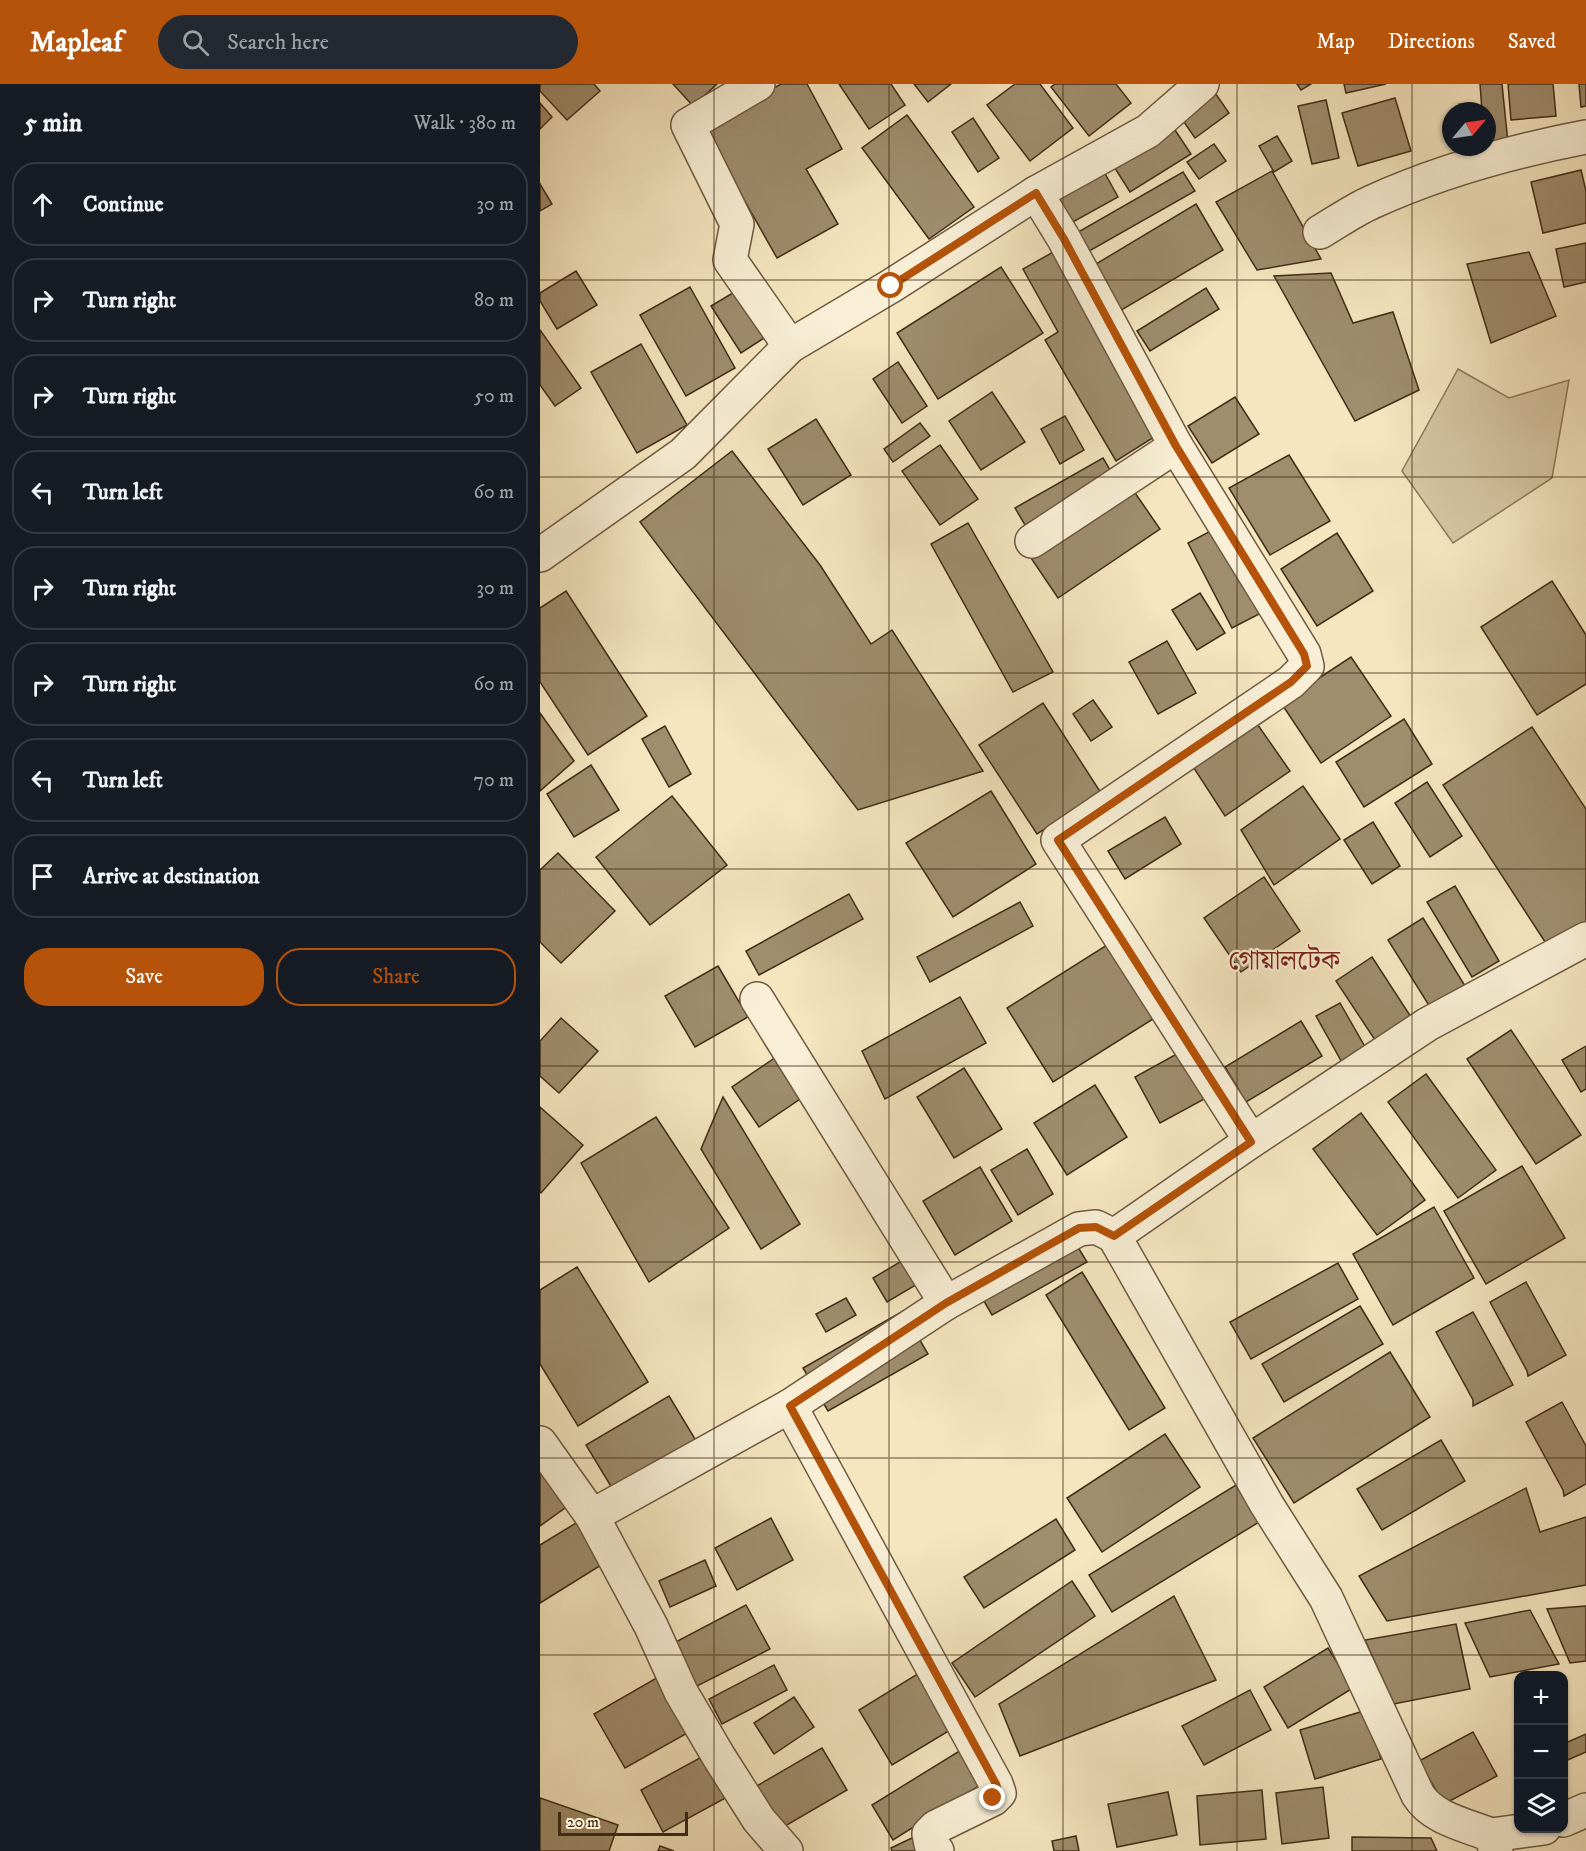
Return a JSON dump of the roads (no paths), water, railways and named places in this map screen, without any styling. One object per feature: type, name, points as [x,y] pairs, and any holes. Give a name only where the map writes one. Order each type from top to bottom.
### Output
[{"type":"street","points":[[758,84],[688,125],[737,224],[730,260],[790,346]]},
{"type":"street","points":[[540,555],[683,454],[790,346],[891,286],[1036,193],[1148,131],[1202,84]]},
{"type":"street","points":[[1320,232],[1369,203],[1426,179],[1462,167],[1586,137]]},
{"type":"street","points":[[1036,193],[1064,239],[1176,446],[1304,654],[1307,666],[1291,682],[1058,840],[1251,1142]]},
{"type":"street","points":[[1032,541],[1176,446]]},
{"type":"street","points":[[1114,1236],[1428,1024],[1586,939]]},
{"type":"street","points":[[758,999],[946,1303]]},
{"type":"street","points":[[592,1516],[790,1406],[946,1303],[1079,1228],[1096,1227],[1114,1236],[1267,1505],[1326,1598],[1421,1800],[1434,1812],[1494,1843],[1527,1833]]},
{"type":"street","points":[[790,1406],[999,1793],[936,1827],[929,1834],[931,1844],[937,1851]]},
{"type":"street","points":[[540,1443],[592,1516],[651,1626],[681,1692],[759,1820],[786,1851]]},
{"type":"street","points":[[1568,1818],[1586,1810]]},
{"type":"district","name":"গোয়ালটেক","points":[[1284,961]]}]
